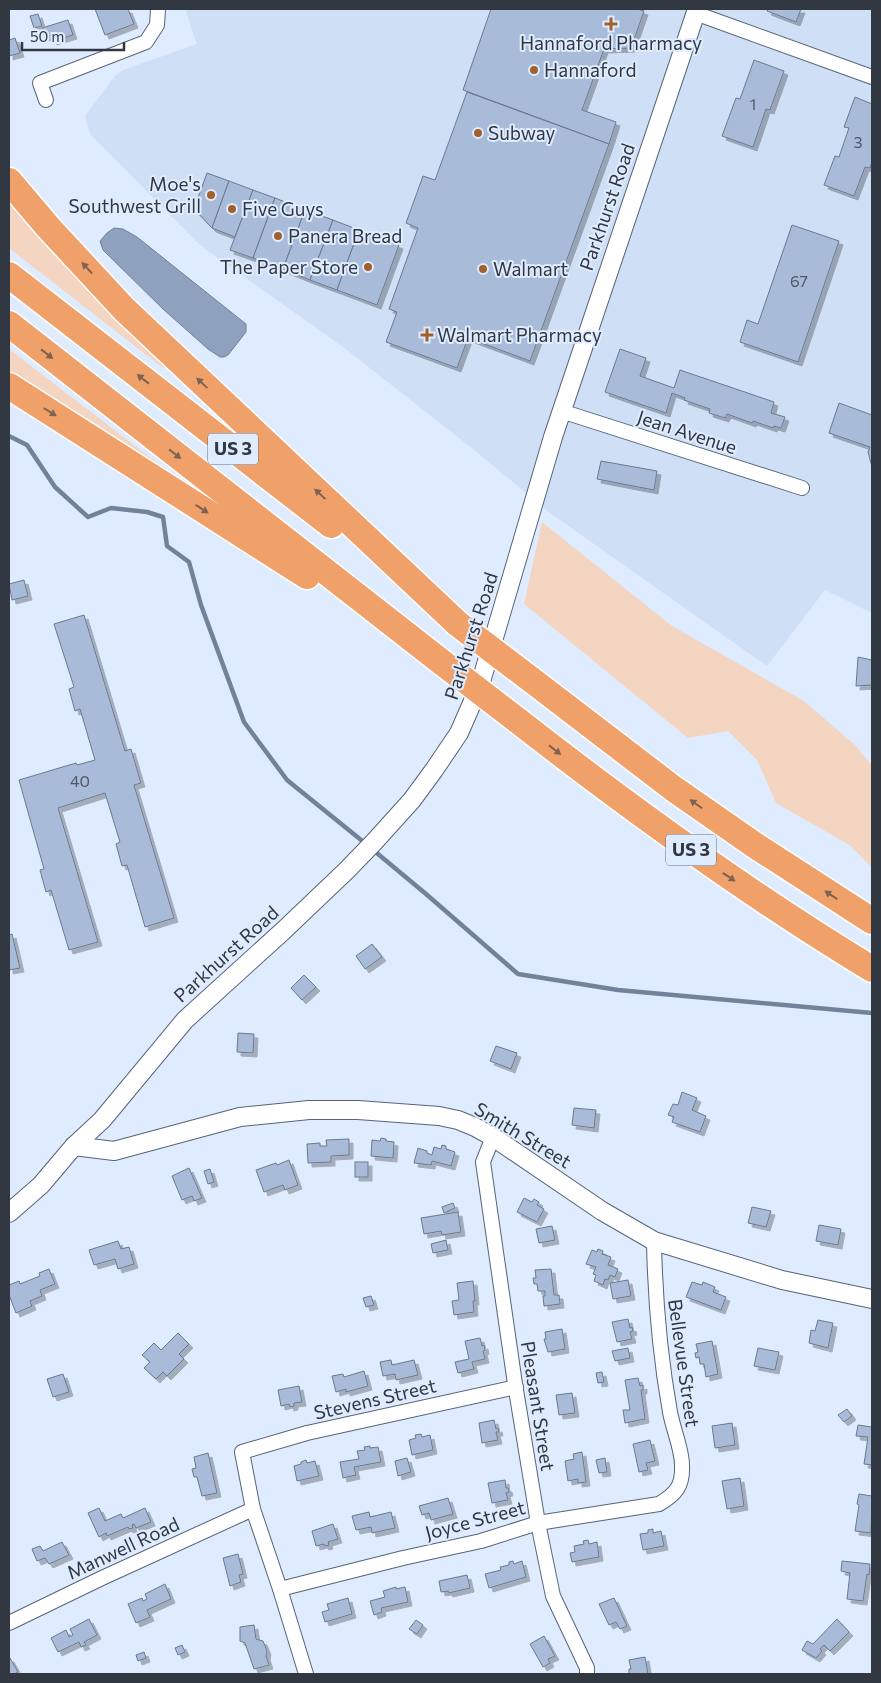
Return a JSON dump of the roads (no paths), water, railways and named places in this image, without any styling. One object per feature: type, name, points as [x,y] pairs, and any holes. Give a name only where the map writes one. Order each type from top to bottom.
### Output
[{"type":"highway","points":[[9,181],[48,227],[124,309],[458,624]]},
{"type":"highway","name":"US 3","points":[[9,274],[458,624],[681,794],[872,921]]},
{"type":"highway","name":"US 3","points":[[9,324],[606,789],[720,871],[810,931],[872,969]]},
{"type":"highway","points":[[9,386],[444,664]]},
{"type":"street","points":[[46,100],[40,83],[150,39],[157,25],[158,9]]},
{"type":"street","points":[[696,11],[872,77]]},
{"type":"street","name":"Parkhurst Road","points":[[9,1213],[41,1185],[74,1146],[102,1120],[185,1020],[283,931],[375,841],[412,800],[459,733],[480,685],[561,411],[696,11]]},
{"type":"street","name":"Jean Avenue","points":[[561,411],[802,488]]},
{"type":"street","name":"Smith Street","points":[[74,1146],[114,1152],[240,1117],[309,1110],[358,1110],[439,1116],[458,1120],[493,1137],[602,1211],[654,1241],[782,1280],[872,1299]]},
{"type":"street","name":"Pleasant Street","points":[[493,1137],[483,1162],[538,1523],[553,1596],[587,1674]]},
{"type":"street","name":"Bellevue Street","points":[[654,1241],[655,1292],[669,1404],[682,1464],[680,1484],[677,1489]]},
{"type":"street","name":"Stevens Street","points":[[253,1509],[242,1452],[307,1433],[516,1387]]},
{"type":"street","name":"Joyce Street","points":[[280,1589],[480,1541],[538,1523],[659,1504],[673,1496],[677,1489]]},
{"type":"street","points":[[253,1509],[306,1674]]},
{"type":"street","name":"Manwell Road","points":[[9,1623],[253,1509]]},
{"type":"waterway","points":[[9,436],[27,445],[55,487],[88,517],[111,508],[147,512],[163,517],[167,546],[189,562],[201,605],[244,722],[287,780],[366,844]]},
{"type":"waterway","points":[[372,849],[518,974],[618,990],[872,1013]]},
{"type":"place","name":"Hannaford Pharmacy","points":[[611,24]]},
{"type":"place","name":"Hannaford","points":[[534,70]]},
{"type":"place","name":"Subway","points":[[478,133]]},
{"type":"place","name":"Moe's Southwest Grill","points":[[211,195]]},
{"type":"place","name":"Five Guys","points":[[232,209]]},
{"type":"place","name":"Panera Bread","points":[[278,236]]},
{"type":"place","name":"The Paper Store","points":[[368,267]]},
{"type":"place","name":"Walmart","points":[[483,269]]},
{"type":"place","name":"Walmart Pharmacy","points":[[427,335]]}]
